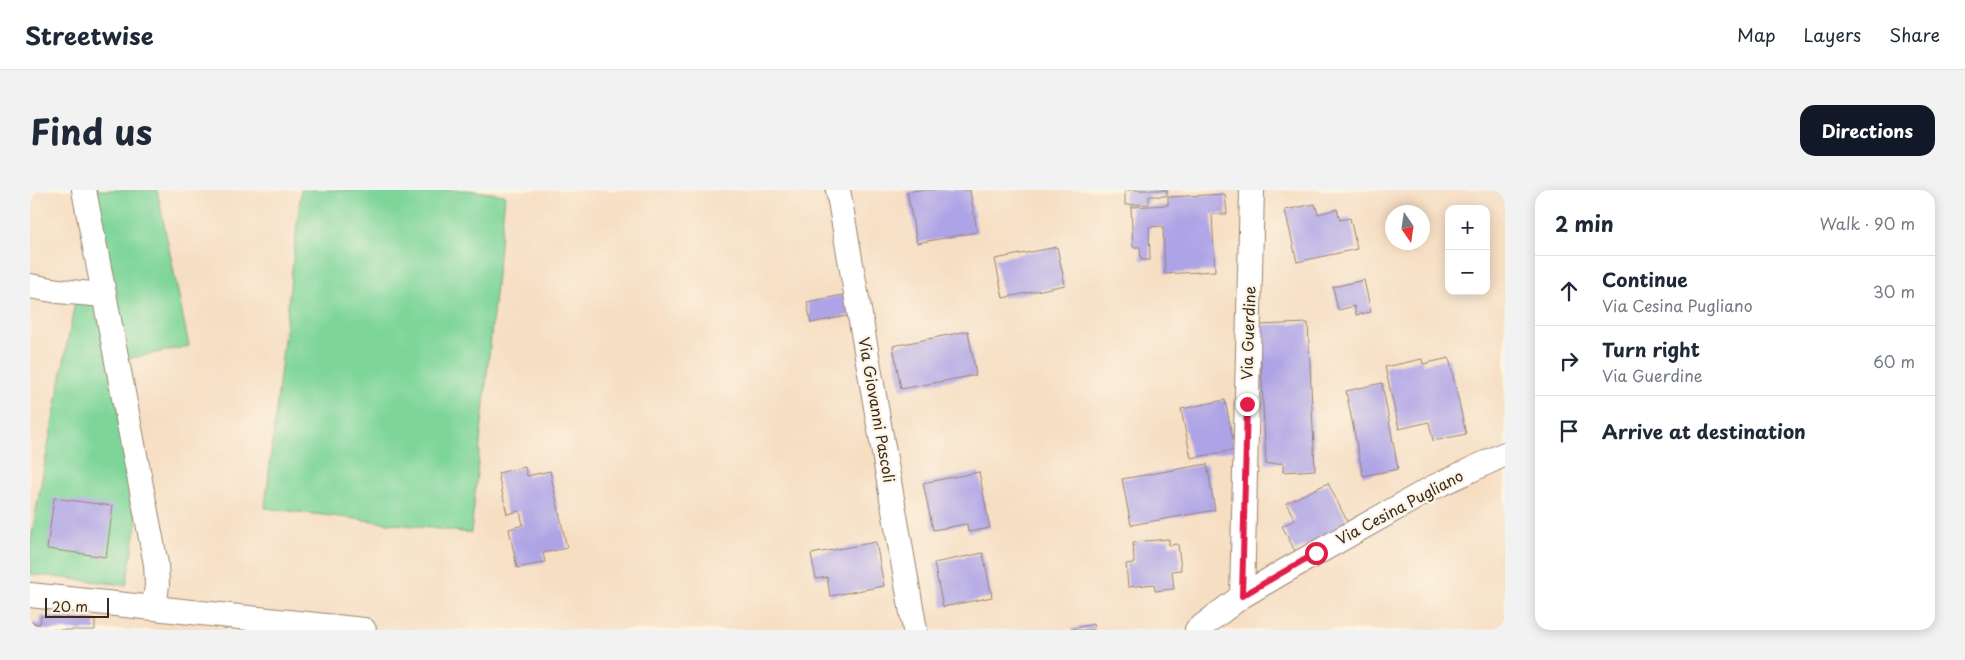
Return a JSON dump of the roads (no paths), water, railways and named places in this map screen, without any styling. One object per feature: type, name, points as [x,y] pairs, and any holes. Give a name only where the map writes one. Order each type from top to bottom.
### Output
[{"type":"street","points":[[84,190],[156,564],[157,585],[154,608]]},
{"type":"street","name":"Via Giovanni Pascoli","points":[[838,190],[915,630]]},
{"type":"street","name":"Via Guerdine","points":[[1242,596],[1252,190]]},
{"type":"street","points":[[30,286],[58,291],[104,295]]},
{"type":"street","name":"Via Cesina Pugliano","points":[[1197,630],[1242,596],[1432,488],[1505,454]]},
{"type":"street","points":[[30,595],[154,608],[217,622],[364,630]]}]
